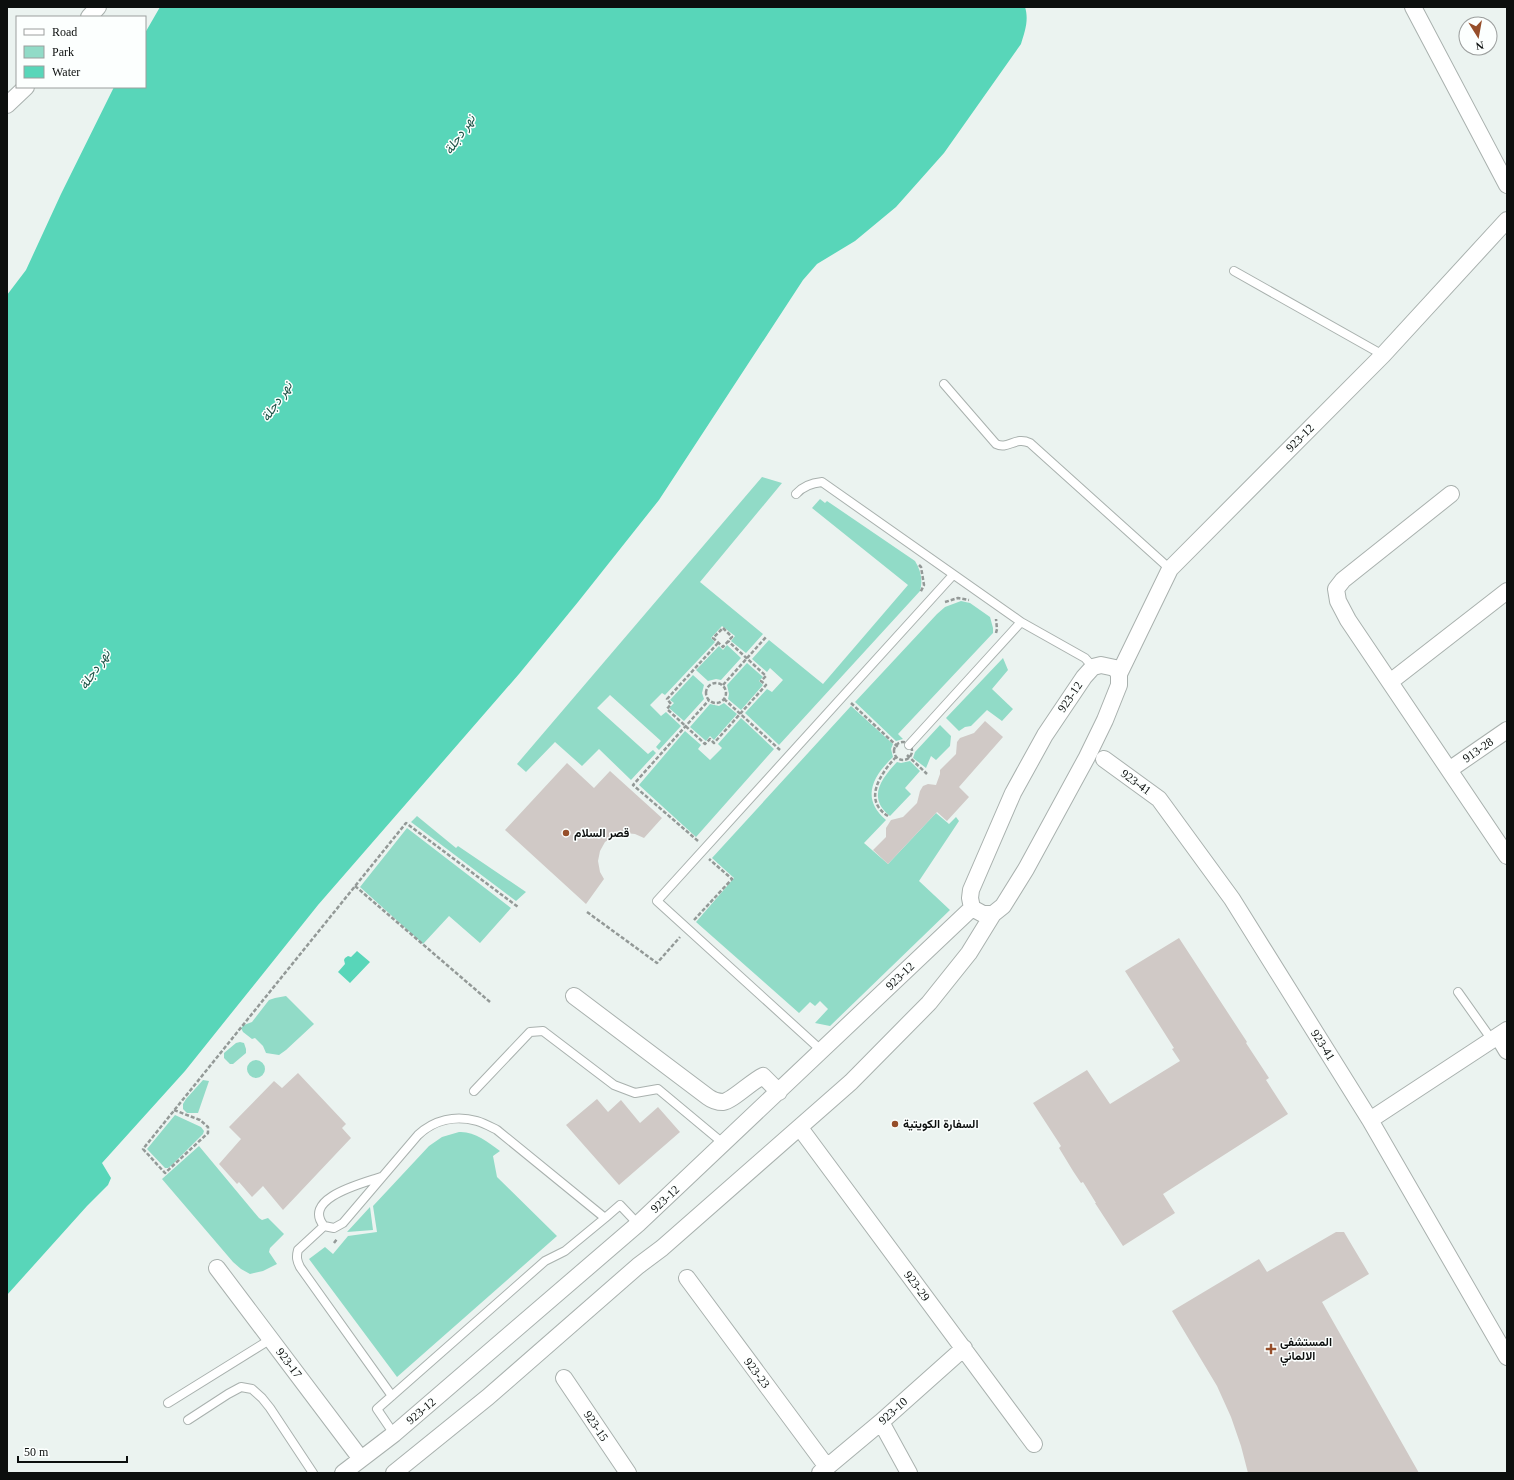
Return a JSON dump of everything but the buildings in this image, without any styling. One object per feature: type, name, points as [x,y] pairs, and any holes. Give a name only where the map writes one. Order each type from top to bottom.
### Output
[{"type":"street","points":[[91,16],[98,7]]},
{"type":"street","points":[[1413,7],[1507,185]]},
{"type":"street","points":[[7,105],[25,88]]},
{"type":"street","name":"923-12","points":[[394,1473],[488,1397],[638,1266],[662,1248],[800,1128],[851,1082],[929,1003],[969,953],[993,914],[1003,906],[1026,869],[1105,720],[1119,685],[1119,674],[1170,569],[1383,355],[1507,220]]},
{"type":"street","points":[[1451,494],[1343,580],[1336,590],[1338,601],[1348,620],[1507,856]]},
{"type":"street","points":[[1390,682],[1507,590]]},
{"type":"street","points":[[1093,667],[1101,665],[1116,668],[1119,674]]},
{"type":"street","name":"923-12","points":[[343,1473],[394,1434],[638,1224],[972,908],[970,898],[971,890],[1013,793],[1044,735],[1084,677],[1093,667]]},
{"type":"street","name":"913-28","points":[[1449,770],[1507,730]]},
{"type":"street","name":"923-41","points":[[1104,759],[1159,799],[1232,899],[1370,1120],[1507,1357]]},
{"type":"street","points":[[972,908],[983,914],[993,914]]},
{"type":"street","points":[[574,996],[715,1102],[724,1102],[763,1076],[779,1092]]},
{"type":"street","points":[[1370,1120],[1499,1035],[1507,1051]]},
{"type":"street","name":"923-29","points":[[800,1128],[1034,1444]]},
{"type":"street","name":"923-17","points":[[217,1268],[361,1459]]},
{"type":"street","name":"923-23","points":[[687,1278],[824,1470]]},
{"type":"street","name":"923-10","points":[[824,1470],[881,1422],[964,1348]]},
{"type":"street","name":"923-15","points":[[564,1378],[628,1473]]},
{"type":"street","points":[[881,1422],[909,1473]]},
{"type":"lane","points":[[1234,271],[1383,355]]},
{"type":"lane","points":[[944,384],[996,444],[1005,446],[1020,440],[1025,440],[1030,443],[1170,569]]},
{"type":"lane","points":[[796,494],[810,484],[822,482],[1021,622],[1085,658],[1093,667]]},
{"type":"lane","points":[[822,1051],[657,901],[953,574]]},
{"type":"lane","points":[[909,745],[1021,622]]},
{"type":"lane","points":[[1458,992],[1499,1035]]},
{"type":"lane","points":[[474,1091],[530,1032],[543,1031],[614,1085],[634,1093],[658,1089],[724,1144]]},
{"type":"lane","points":[[382,1177],[337,1192],[322,1206],[319,1211],[321,1222],[324,1226],[334,1228],[342,1223],[425,1128],[443,1120],[459,1118],[478,1121],[497,1130],[605,1218]]},
{"type":"lane","points":[[394,1434],[378,1409],[545,1261],[565,1251],[620,1205],[638,1224]]},
{"type":"lane","points":[[324,1226],[298,1250],[297,1260],[300,1268],[392,1396]]},
{"type":"lane","points":[[168,1403],[271,1339]]},
{"type":"lane","points":[[188,1420],[228,1394],[241,1388],[252,1389],[270,1408],[313,1473]]},
{"type":"path","points":[[917,597],[924,585],[921,567],[918,562]]},
{"type":"path","points":[[942,604],[958,598],[969,599],[975,603]]},
{"type":"path","points":[[992,615],[997,620],[997,629],[994,636]]},
{"type":"path","points":[[723,628],[732,637],[728,641],[723,647],[713,638],[723,628]]},
{"type":"path","points":[[723,685],[766,637]]},
{"type":"path","points":[[718,643],[667,699],[672,704],[667,709],[706,744],[710,739],[714,743],[766,685],[761,681],[766,676],[728,641]]},
{"type":"path","points":[[716,682],[723,685],[726,692],[724,699],[717,703],[709,700],[706,693],[708,686],[716,682]]},
{"type":"path","points":[[846,709],[856,697]]},
{"type":"path","points":[[724,699],[780,750],[775,755]]},
{"type":"path","points":[[704,836],[698,841],[633,785],[709,700]]},
{"type":"path","points":[[851,703],[900,749]]},
{"type":"path","points":[[905,753],[927,774]]},
{"type":"path","points":[[888,816],[882,813],[874,798],[878,782],[884,770],[896,757]]},
{"type":"path","points":[[174,1110],[200,1120],[208,1127],[208,1133],[165,1173],[143,1149],[174,1110],[406,823],[518,907]]},
{"type":"path","points":[[693,922],[732,879],[709,859],[714,853]]},
{"type":"path","points":[[355,886],[490,1002]]},
{"type":"path","points":[[587,912],[656,963],[680,936],[686,942]]},
{"type":"path","points":[[334,1243],[339,1237]]},
{"type":"green space","points":[[762,477],[782,483],[700,582],[763,634],[746,653],[731,641],[735,636],[722,626],[711,638],[715,642],[665,695],[662,693],[650,705],[661,716],[666,712],[681,726],[659,750],[656,747],[661,741],[610,695],[597,708],[648,754],[653,750],[656,753],[631,780],[599,749],[582,766],[555,742],[526,772],[517,764]]},
{"type":"green space","points":[[820,499],[825,503],[827,501],[915,561],[921,576],[921,587],[920,591],[779,745],[745,713],[767,689],[772,692],[783,680],[770,668],[767,672],[752,659],[769,640],[823,684],[908,585],[812,508]]},
{"type":"green space","points":[[961,601],[970,603],[990,617],[993,633],[898,734],[903,739],[896,741],[855,702],[937,614],[945,607]]},
{"type":"green space","points":[[727,645],[741,658],[721,680],[716,679],[708,681],[696,670],[719,646],[723,650]]},
{"type":"green space","points":[[1003,658],[1008,670],[992,689],[1013,709],[1002,721],[987,710],[971,726],[965,727],[959,731],[946,718]]},
{"type":"green space","points":[[747,663],[763,677],[759,681],[763,685],[741,710],[728,699],[729,694],[727,685]]},
{"type":"green space","points":[[693,675],[704,685],[702,693],[704,699],[684,721],[669,708],[674,703],[670,700]]},
{"type":"green space","points":[[724,703],[737,714],[714,740],[710,736],[706,741],[690,727],[710,704],[719,706]]},
{"type":"green space","points":[[851,706],[893,744],[891,749],[893,757],[880,772],[872,788],[874,804],[878,812],[886,820],[864,843],[888,864],[936,813],[949,824],[956,817],[959,821],[919,881],[950,910],[830,1026],[815,1023],[828,1009],[820,1001],[815,1006],[810,1002],[799,1013],[696,922],[734,878],[712,858]]},
{"type":"green space","points":[[741,718],[774,749],[696,837],[639,785],[685,731],[701,745],[698,749],[710,760],[722,748],[718,744]]},
{"type":"green space","points":[[940,725],[951,736],[950,746],[936,760],[931,756],[926,768],[913,758],[915,752]]},
{"type":"green space","points":[[910,761],[920,771],[905,788],[911,794],[890,816],[879,802],[879,789],[886,775],[897,762],[901,763]]},
{"type":"green space","points":[[417,816],[456,848],[458,846],[526,892],[516,901],[411,822]]},
{"type":"green space","points":[[407,828],[511,908],[480,943],[449,916],[423,944],[360,887]]},
{"type":"green space","points":[[286,996],[314,1024],[279,1055],[266,1053],[263,1046],[255,1038],[252,1039],[243,1032],[241,1028],[252,1022],[269,1000]]},
{"type":"green space","points":[[236,1043],[244,1043],[246,1053],[233,1064],[230,1064],[224,1058],[224,1053]]},
{"type":"green space","points":[[256,1060],[260,1061],[264,1065],[264,1073],[260,1077],[256,1078],[252,1077],[248,1073],[247,1069],[248,1065],[252,1061]]},
{"type":"green space","points":[[203,1080],[209,1081],[198,1113],[187,1113],[183,1109],[183,1104]]},
{"type":"green space","points":[[175,1115],[201,1127],[204,1131],[203,1134],[172,1165],[165,1168],[147,1149]]},
{"type":"green space","points":[[459,1132],[475,1135],[500,1151],[493,1156],[497,1177],[557,1236],[397,1377],[309,1259],[325,1247],[333,1254],[348,1236],[377,1232],[373,1206],[429,1146],[442,1137]]},
{"type":"green space","points":[[199,1146],[259,1218],[262,1220],[268,1218],[284,1234],[270,1248],[269,1252],[277,1264],[263,1271],[250,1274],[241,1269],[233,1262],[162,1179]]},
{"type":"green space","points":[[370,1207],[373,1230],[347,1232]]},
{"type":"water","name":"نهر دجلة","points":[[160,7],[1025,7],[1027,16],[1021,44],[944,153],[896,207],[855,241],[817,264],[803,280],[659,500],[519,674],[318,905],[185,1071],[102,1163],[111,1178],[108,1185],[87,1206],[7,1295],[7,295],[26,270],[61,194],[114,88],[146,88],[146,31]]},
{"type":"water","points":[[357,951],[370,962],[350,983],[338,972],[345,964],[345,958],[348,956],[351,957]]},
{"type":"place","name":"قصر السلام","points":[[566,833]]},
{"type":"place","name":"السفارة الكويتية","points":[[895,1124]]},
{"type":"place","name":"المستشفى الالماني","points":[[1271,1349]]}]
